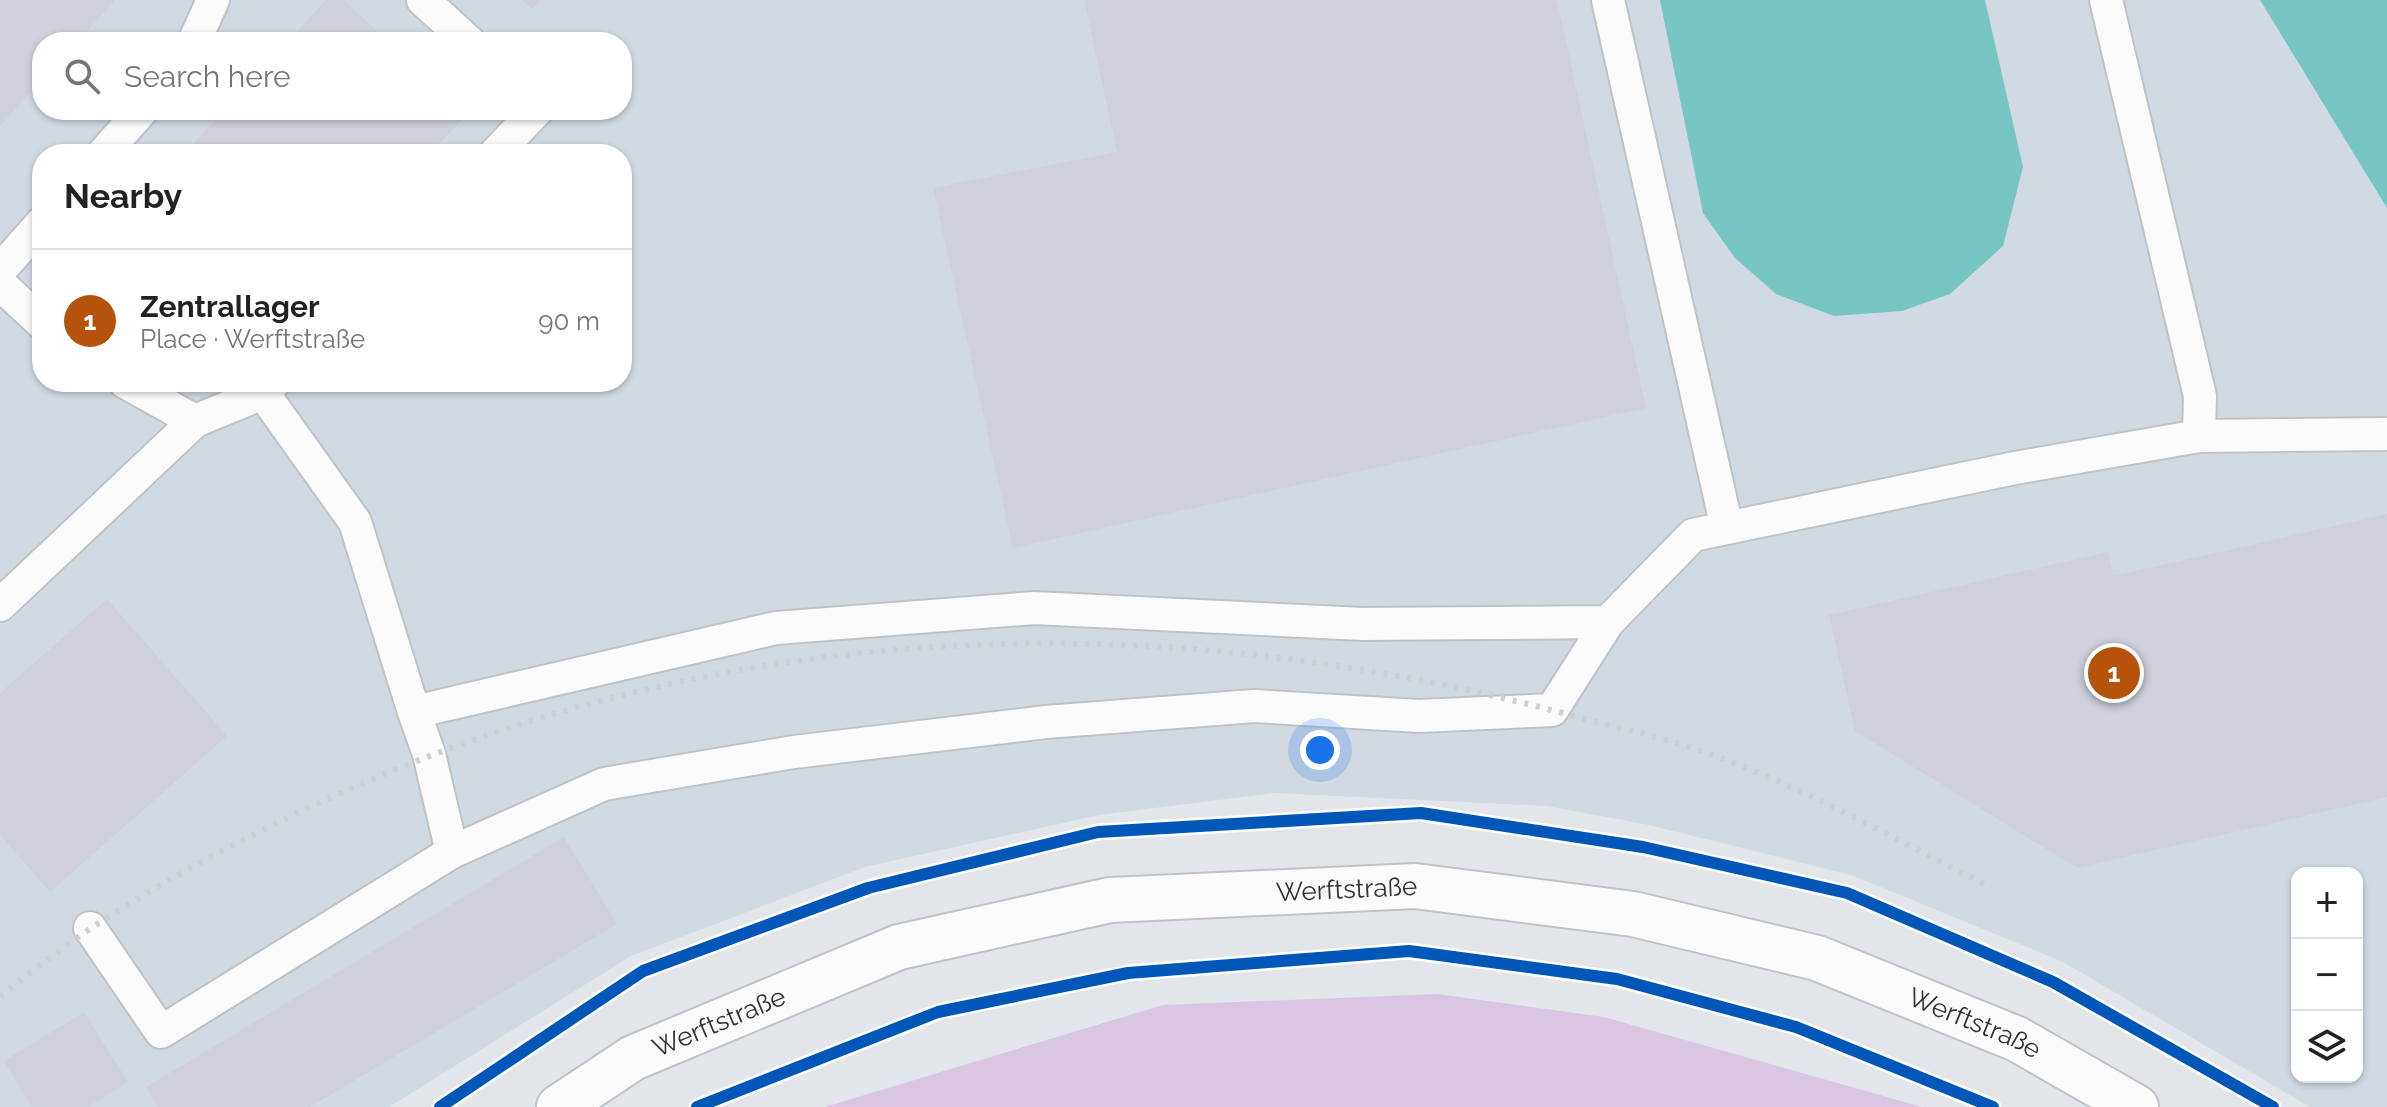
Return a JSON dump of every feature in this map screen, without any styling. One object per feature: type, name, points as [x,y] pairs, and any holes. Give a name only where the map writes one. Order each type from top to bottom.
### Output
[{"type":"main road","name":"Werftstraße","points":[[559,1107],[633,1058],[899,947],[1110,900],[1415,886],[1633,914],[1817,958],[2017,1039],[2136,1107]]},
{"type":"lane","points":[[199,32],[213,0]]},
{"type":"lane","points":[[423,0],[458,32]]},
{"type":"lane","points":[[1608,0],[1727,528]]},
{"type":"lane","points":[[2106,0],[2200,396],[2199,436]]},
{"type":"lane","points":[[112,144],[133,120]]},
{"type":"lane","points":[[505,144],[527,120]]},
{"type":"lane","points":[[0,270],[32,234]]},
{"type":"lane","points":[[0,284],[32,314]]},
{"type":"lane","points":[[143,392],[195,421]]},
{"type":"lane","points":[[0,605],[195,421],[259,392]]},
{"type":"lane","points":[[271,392],[355,522],[429,754],[452,852]]},
{"type":"lane","points":[[90,928],[161,1032],[452,852],[604,784],[794,752],[1046,722],[1254,706],[1419,716],[1552,710],[1608,622],[1693,535],[2015,468],[2199,436],[2387,434]]},
{"type":"lane","points":[[414,712],[776,628],[1034,608],[1363,624],[1608,622]]},
{"type":"path","points":[[697,1107],[938,1012],[1128,973],[1409,951],[1617,979],[1796,1027],[1993,1107]]},
{"type":"shaded area","points":[[0,0],[2387,0],[2387,1107],[2310,1107],[2063,962],[1854,876],[1649,825],[1547,806],[1274,793],[1099,815],[865,867],[631,956],[389,1107],[0,1107]]},
{"type":"shaded area","points":[[1437,994],[1604,1017],[1922,1107],[825,1107],[1163,1005]]},
{"type":"water","points":[[1660,0],[1985,0],[2023,167],[2003,246],[1950,294],[1902,311],[1834,316],[1776,294],[1735,258],[1703,213]]},
{"type":"water","points":[[2260,0],[2387,0],[2387,208]]},
{"type":"building","points":[[0,0],[115,0],[86,32],[32,32],[32,91],[0,126]]},
{"type":"building","points":[[326,0],[343,0],[378,32],[296,32]]},
{"type":"building","points":[[522,0],[541,0],[532,9]]},
{"type":"building","points":[[1084,0],[1557,0],[1646,408],[1013,548],[933,188],[1117,152]]},
{"type":"building","points":[[215,120],[461,120],[439,144],[193,144]]},
{"type":"building","points":[[2387,514],[2387,797],[2077,868],[1855,731],[1829,615],[2108,552],[2113,576]]},
{"type":"building","points":[[107,599],[227,736],[50,892],[0,835],[0,693]]},
{"type":"building","points":[[564,837],[617,924],[310,1107],[158,1107],[146,1087]]},
{"type":"building","points":[[84,1012],[128,1082],[88,1107],[32,1107],[4,1061]]},
{"type":"railway","points":[[0,997],[96,925],[198,864],[269,827],[426,757],[586,705],[749,668],[914,648],[1080,644],[1247,654],[1414,679],[1651,736],[1732,762],[1807,794],[1991,888]]},
{"type":"cycle path","points":[[440,1107],[643,971],[868,888],[1098,832],[1421,813],[1643,847],[1847,893],[2053,982],[2273,1107]]},
{"type":"cycle path","points":[[697,1107],[938,1012],[1128,973],[1409,951],[1617,979],[1796,1027],[1993,1107]]},
{"type":"place","name":"Zentrallager","points":[[2114,673]]}]
